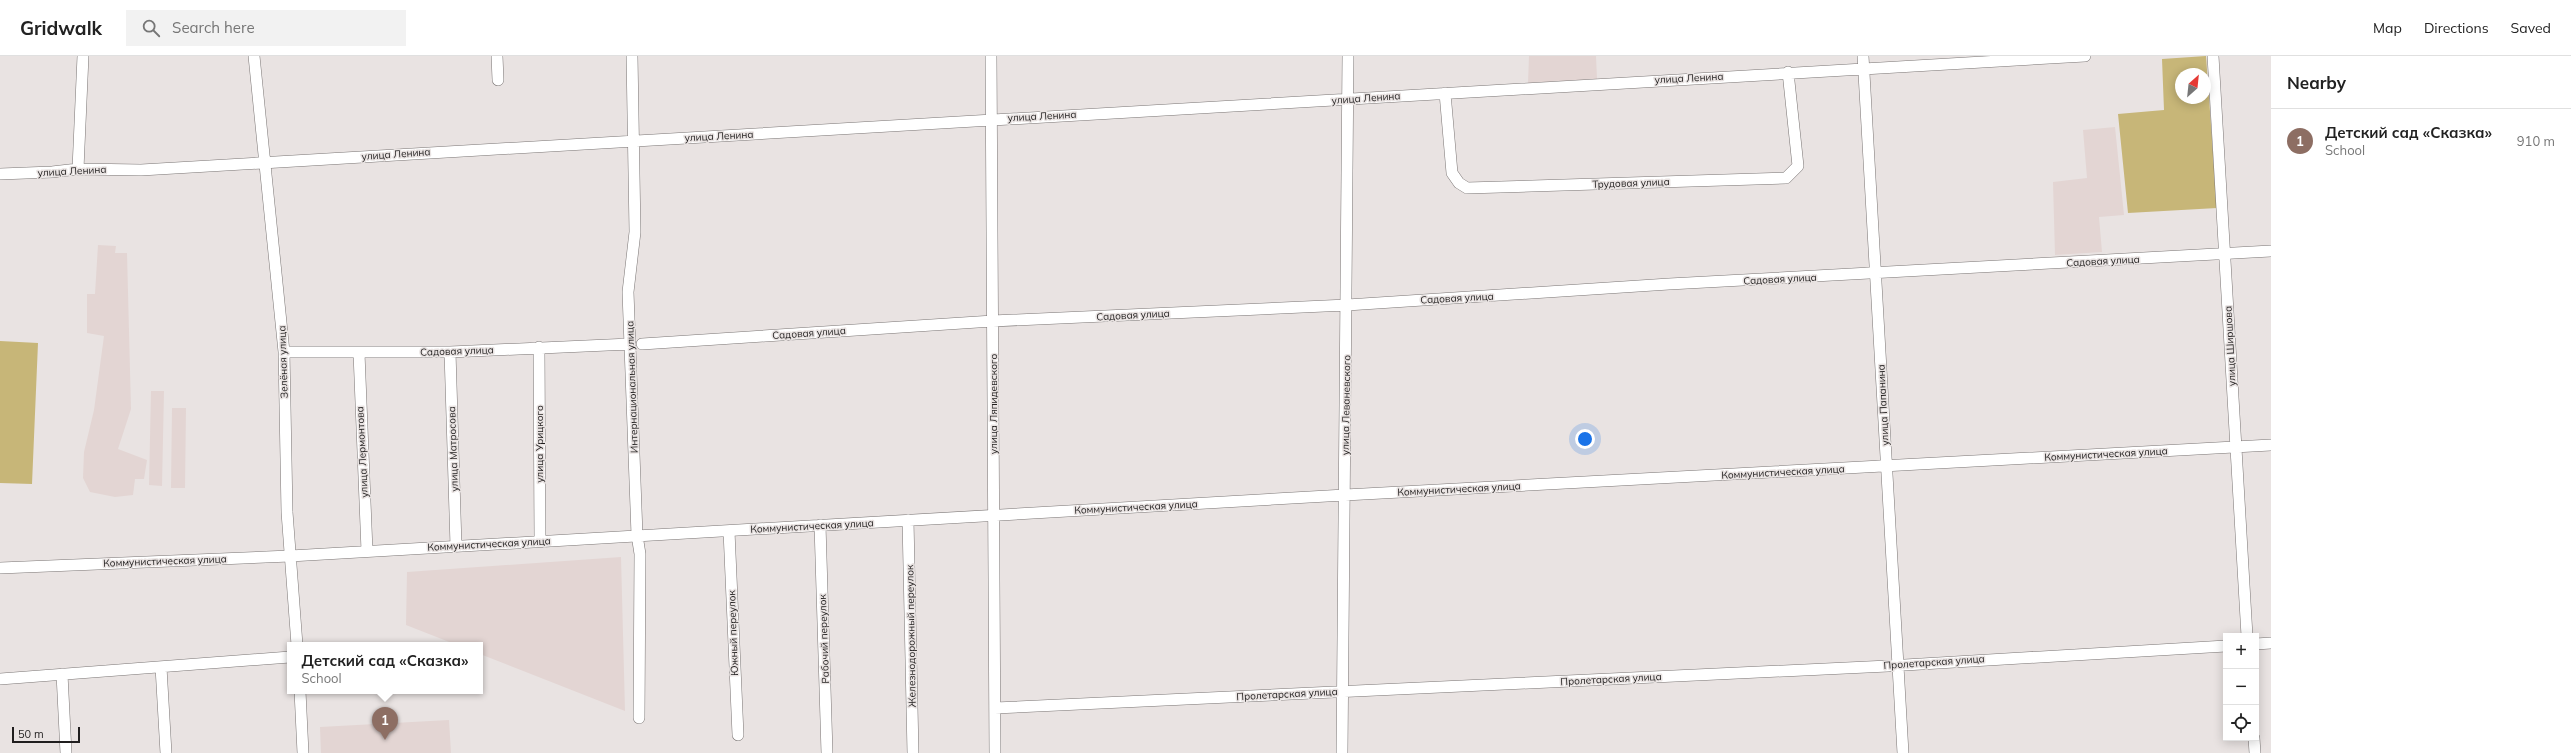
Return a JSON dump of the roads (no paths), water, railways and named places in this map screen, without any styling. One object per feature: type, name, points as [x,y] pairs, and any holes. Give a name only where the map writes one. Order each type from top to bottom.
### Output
[{"type":"street","points":[[78,169],[83,56]]},
{"type":"street","name":"Зелёная улица","points":[[254,56],[284,352],[290,556],[297,642]]},
{"type":"street","points":[[497,56],[498,80]]},
{"type":"street","name":"Интернациональная улица","points":[[632,56],[632,141],[635,232],[628,292],[637,535],[640,561],[639,718]]},
{"type":"street","name":"улица Ляпидевского","points":[[991,56],[995,753]]},
{"type":"street","name":"улица Леваневского","points":[[1342,753],[1348,56]]},
{"type":"street","name":"улица Ленина","points":[[0,174],[52,172],[78,169],[141,170],[1348,99],[1788,72],[1864,62],[2085,56]]},
{"type":"street","name":"улица Ширшова","points":[[2214,56],[2235,447],[2247,633]]},
{"type":"street","name":"улица Папанина","points":[[1864,62],[1903,753]]},
{"type":"street","name":"Трудовая улица","points":[[1445,93],[1452,173],[1459,183],[1467,188],[1786,178],[1798,166],[1788,72]]},
{"type":"street","name":"Садовая улица","points":[[642,344],[993,321],[1347,305],[1669,284],[1876,274],[2271,251]]},
{"type":"street","name":"Садовая улица","points":[[284,352],[450,352],[630,344]]},
{"type":"street","name":"улица Урицкого","points":[[539,347],[540,541]]},
{"type":"street","name":"улица Матросова","points":[[450,352],[456,546]]},
{"type":"street","name":"улица Лермонтова","points":[[359,353],[367,551]]},
{"type":"street","name":"Коммунистическая улица","points":[[0,568],[290,556],[1345,495],[2271,445]]},
{"type":"street","name":"Железнодорожный переулок","points":[[908,520],[913,753]]},
{"type":"street","name":"Рабочий переулок","points":[[820,525],[828,753]]},
{"type":"street","name":"Южный переулок","points":[[728,531],[738,735]]},
{"type":"street","points":[[2259,644],[2271,643]]},
{"type":"street","name":"Пролетарская улица","points":[[995,708],[1342,692],[2223,646]]},
{"type":"street","points":[[0,679],[287,657]]},
{"type":"street","points":[[161,667],[166,753]]},
{"type":"street","points":[[62,674],[66,753]]},
{"type":"street","points":[[300,694],[303,753]]},
{"type":"street","points":[[2254,741],[2255,753]]},
{"type":"place","name":"Детский сад «Сказка»","points":[[385,740]]}]
